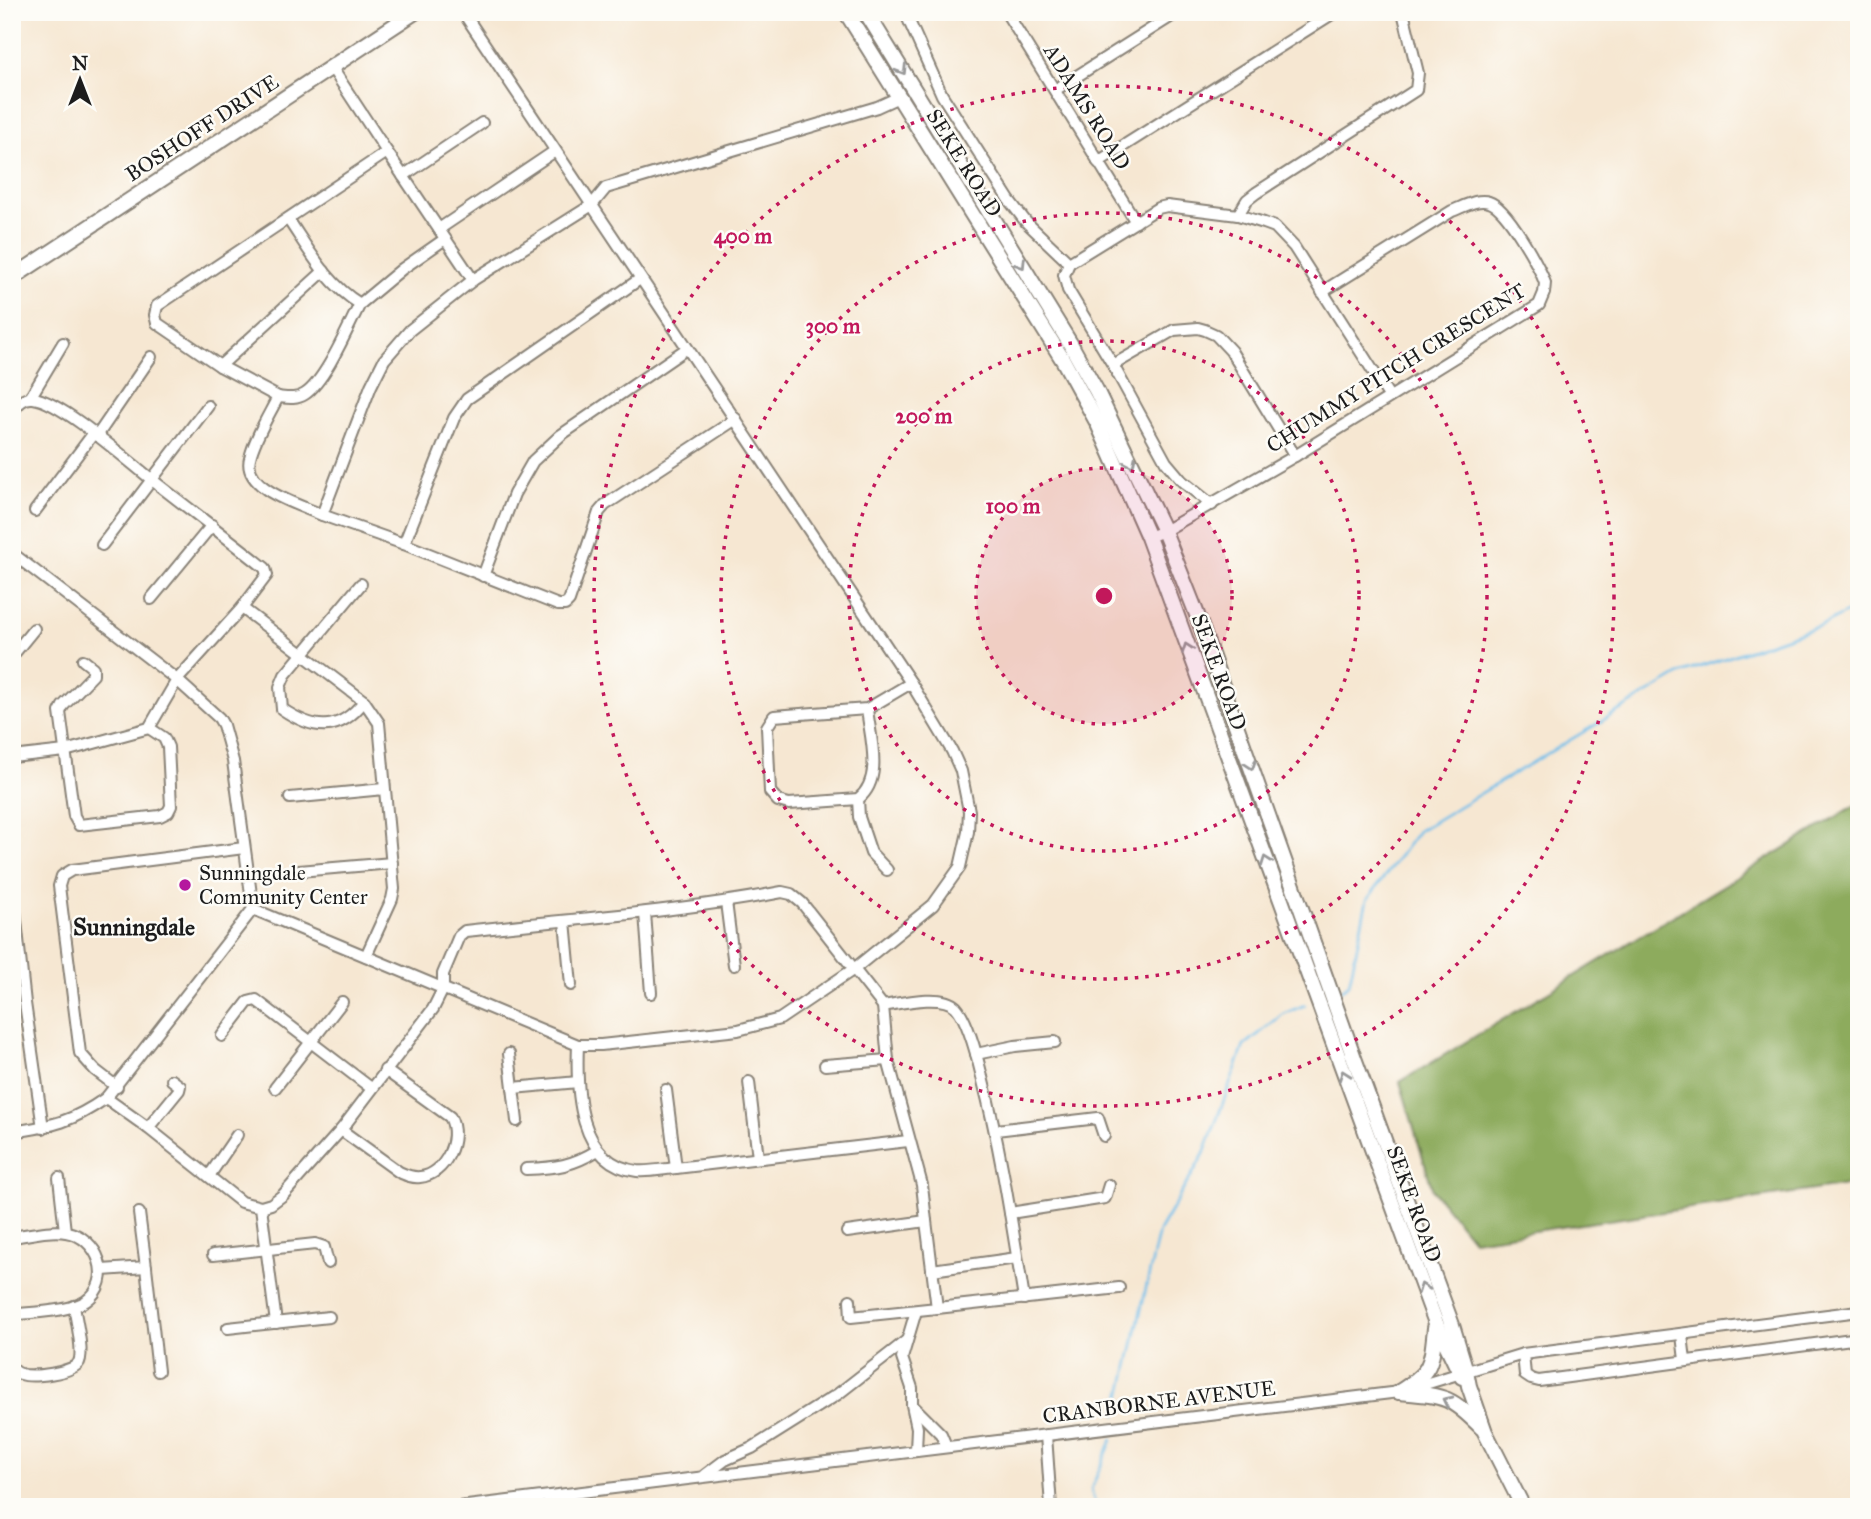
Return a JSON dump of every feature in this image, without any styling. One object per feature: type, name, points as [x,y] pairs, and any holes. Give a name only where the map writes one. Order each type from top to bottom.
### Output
[{"type":"main road","name":"BOSHOFF DRIVE","points":[[15,271],[415,12]]},
{"type":"main road","name":"SEKE ROAD","points":[[846,12],[1063,360],[1098,424],[1148,537],[1436,1323],[1465,1377]]},
{"type":"main road","name":"SEKE ROAD","points":[[866,12],[1077,356],[1164,531],[1196,612],[1485,1432],[1523,1507]]},
{"type":"main road","points":[[1399,1392],[1420,1378],[1429,1367],[1436,1323]]},
{"type":"main road","points":[[1399,1392],[1439,1396],[1451,1401],[1485,1432]]},
{"type":"street","points":[[253,909],[578,1045],[601,1045],[738,1030],[766,1024],[793,1013],[854,969],[933,905],[960,867],[968,832],[969,811],[961,771],[952,751],[911,683],[463,12]]},
{"type":"street","points":[[905,12],[942,95],[1009,200],[1026,222],[1069,263]]},
{"type":"street","points":[[1055,90],[1178,12]]},
{"type":"street","points":[[1098,162],[1335,12]]},
{"type":"street","points":[[1238,215],[1256,192],[1416,90],[1418,73],[1403,12]]},
{"type":"street","name":"ADAMS ROAD","points":[[1010,14],[1136,222]]},
{"type":"street","points":[[332,68],[473,280]]},
{"type":"street","points":[[322,515],[366,396],[384,360],[410,330],[473,280],[592,205],[606,188],[877,107],[899,97]]},
{"type":"street","points":[[403,176],[482,123]]},
{"type":"street","points":[[387,152],[157,306],[155,315],[158,323],[220,366],[278,397],[289,399],[306,394],[327,368],[360,304],[442,234],[555,151]]},
{"type":"street","name":"CHUMMY PITCH CRESCENT","points":[[1148,537],[1212,505],[1460,355],[1539,305],[1544,289],[1542,275],[1511,224],[1499,209],[1489,202],[1476,202],[1452,211],[1322,292]]},
{"type":"street","points":[[1212,505],[1174,473],[1064,282],[1069,263],[1158,208],[1167,206],[1238,215],[1275,228],[1285,236],[1389,396]]},
{"type":"street","points":[[288,219],[340,291],[360,304]]},
{"type":"street","points":[[220,366],[324,271]]},
{"type":"street","points":[[404,544],[454,418],[467,399],[640,279]]},
{"type":"street","points":[[1113,365],[1174,330],[1198,328],[1216,335],[1231,351],[1295,456]]},
{"type":"street","points":[[30,398],[63,343]]},
{"type":"street","points":[[483,576],[514,494],[533,461],[561,435],[687,349]]},
{"type":"street","points":[[35,511],[95,435],[151,357]]},
{"type":"street","points":[[278,397],[249,459],[252,477],[260,487],[322,515],[404,544],[558,605],[565,605],[569,601],[599,512],[605,505],[736,419]]},
{"type":"street","points":[[12,411],[19,402],[30,398],[50,403],[212,525],[267,571],[264,581],[242,608],[177,680],[149,728],[65,751],[12,757]]},
{"type":"street","points":[[103,545],[208,406]]},
{"type":"street","points":[[151,599],[212,525]]},
{"type":"street","points":[[12,553],[177,680],[219,718],[235,770],[253,909],[106,1098],[68,1121],[12,1132]]},
{"type":"street","points":[[361,584],[281,681],[281,702],[285,711],[318,726],[353,716],[363,702]]},
{"type":"street","points":[[242,608],[363,702],[379,723],[394,876],[392,899],[366,956]]},
{"type":"street","points":[[12,656],[34,629]]},
{"type":"street","points":[[83,660],[94,671],[63,706],[60,718],[74,816],[79,825],[160,816],[168,812],[171,806],[168,747],[164,738],[149,728]]},
{"type":"street","points":[[858,799],[789,804],[774,798],[770,792],[767,727],[774,716],[867,709],[911,683]]},
{"type":"street","points":[[867,709],[874,772],[871,784],[858,799],[859,817],[871,853],[887,870]]},
{"type":"street","points":[[290,798],[384,789]]},
{"type":"street","points":[[117,1087],[95,1070],[80,1053],[58,886],[62,876],[72,870],[244,848]]},
{"type":"street","points":[[299,871],[392,863]]},
{"type":"street","points":[[106,1098],[242,1202],[261,1207],[271,1204],[283,1195],[341,1130],[433,1009],[443,989],[443,974],[459,936],[465,931],[645,913],[782,892],[790,894],[802,903],[883,1006],[888,1060],[922,1185],[937,1308]]},
{"type":"street","points":[[14,902],[43,1128]]},
{"type":"street","points":[[726,902],[734,965]]},
{"type":"street","points":[[645,913],[651,993]]},
{"type":"street","points":[[565,921],[571,985]]},
{"type":"street","points":[[222,1035],[248,1002],[256,1000],[371,1088]]},
{"type":"street","points":[[883,1006],[940,1000],[956,1007],[976,1054],[996,1130],[1024,1299]]},
{"type":"street","points":[[275,1088],[342,1002]]},
{"type":"street","points":[[12,1004],[25,1003]]},
{"type":"street","points":[[976,1054],[1055,1042]]},
{"type":"street","points":[[578,1045],[578,1082],[583,1119],[598,1150],[616,1164],[638,1171],[908,1140]]},
{"type":"street","points":[[509,1054],[517,1121]]},
{"type":"street","points":[[825,1065],[888,1060]]},
{"type":"street","points":[[341,1130],[398,1172],[409,1177],[424,1177],[448,1157],[454,1138],[454,1126],[450,1117],[385,1070]]},
{"type":"street","points":[[148,1128],[179,1090],[180,1086],[172,1080]]},
{"type":"street","points":[[513,1088],[578,1082]]},
{"type":"street","points":[[748,1082],[758,1158]]},
{"type":"street","points":[[666,1090],[676,1168]]},
{"type":"street","points":[[996,1130],[1098,1118],[1104,1136]]},
{"type":"street","points":[[209,1176],[237,1135]]},
{"type":"street","points":[[526,1169],[562,1167],[581,1161],[598,1150]]},
{"type":"street","points":[[59,1178],[65,1231]]},
{"type":"street","points":[[1010,1213],[1105,1198],[1108,1185]]},
{"type":"street","points":[[261,1207],[276,1323]]},
{"type":"street","points":[[139,1213],[158,1371]]},
{"type":"street","points":[[847,1232],[926,1221]]},
{"type":"street","points":[[12,1237],[65,1231],[86,1243],[99,1259],[102,1270],[102,1282],[86,1301],[75,1306],[12,1315]]},
{"type":"street","points":[[213,1255],[320,1245],[327,1251],[328,1262]]},
{"type":"street","points":[[932,1270],[1017,1258]]},
{"type":"street","points":[[102,1270],[146,1268]]},
{"type":"street","points":[[850,1300],[851,1317],[1119,1288]]},
{"type":"street","points":[[12,1368],[21,1375],[36,1376],[70,1370],[76,1366],[81,1353],[75,1306]]},
{"type":"street","points":[[916,1311],[902,1358],[912,1388],[912,1405],[918,1428],[916,1450]]},
{"type":"street","name":"CRANBORNE AVENUE","points":[[459,1507],[1399,1392],[1465,1377],[1523,1354],[1859,1311]]},
{"type":"street","points":[[228,1328],[329,1317]]},
{"type":"street","points":[[1682,1335],[1685,1360]]},
{"type":"street","points":[[1523,1354],[1525,1375],[1539,1381],[1859,1338]]},
{"type":"street","points":[[703,1476],[725,1460],[752,1448],[838,1394],[906,1341]]},
{"type":"street","points":[[912,1405],[941,1434],[946,1446]]},
{"type":"street","points":[[1045,1435],[1051,1507]]},
{"type":"green space","points":[[1859,803],[1859,1210],[1848,1214],[1854,1184],[1473,1240],[1433,1191],[1400,1082]]},
{"type":"waterway","points":[[1340,991],[1349,984],[1367,900],[1418,831],[1682,673],[1825,624],[1859,606]]},
{"type":"waterway","points":[[1117,1415],[1159,1231],[1204,1154],[1244,1046],[1283,1014],[1305,1005]]},
{"type":"waterway","points":[[1096,1507],[1091,1489],[1112,1440]]},
{"type":"place","name":"Sunningdale Community Center","points":[[185,885]]},
{"type":"district","name":"Sunningdale","points":[[134,927]]}]
